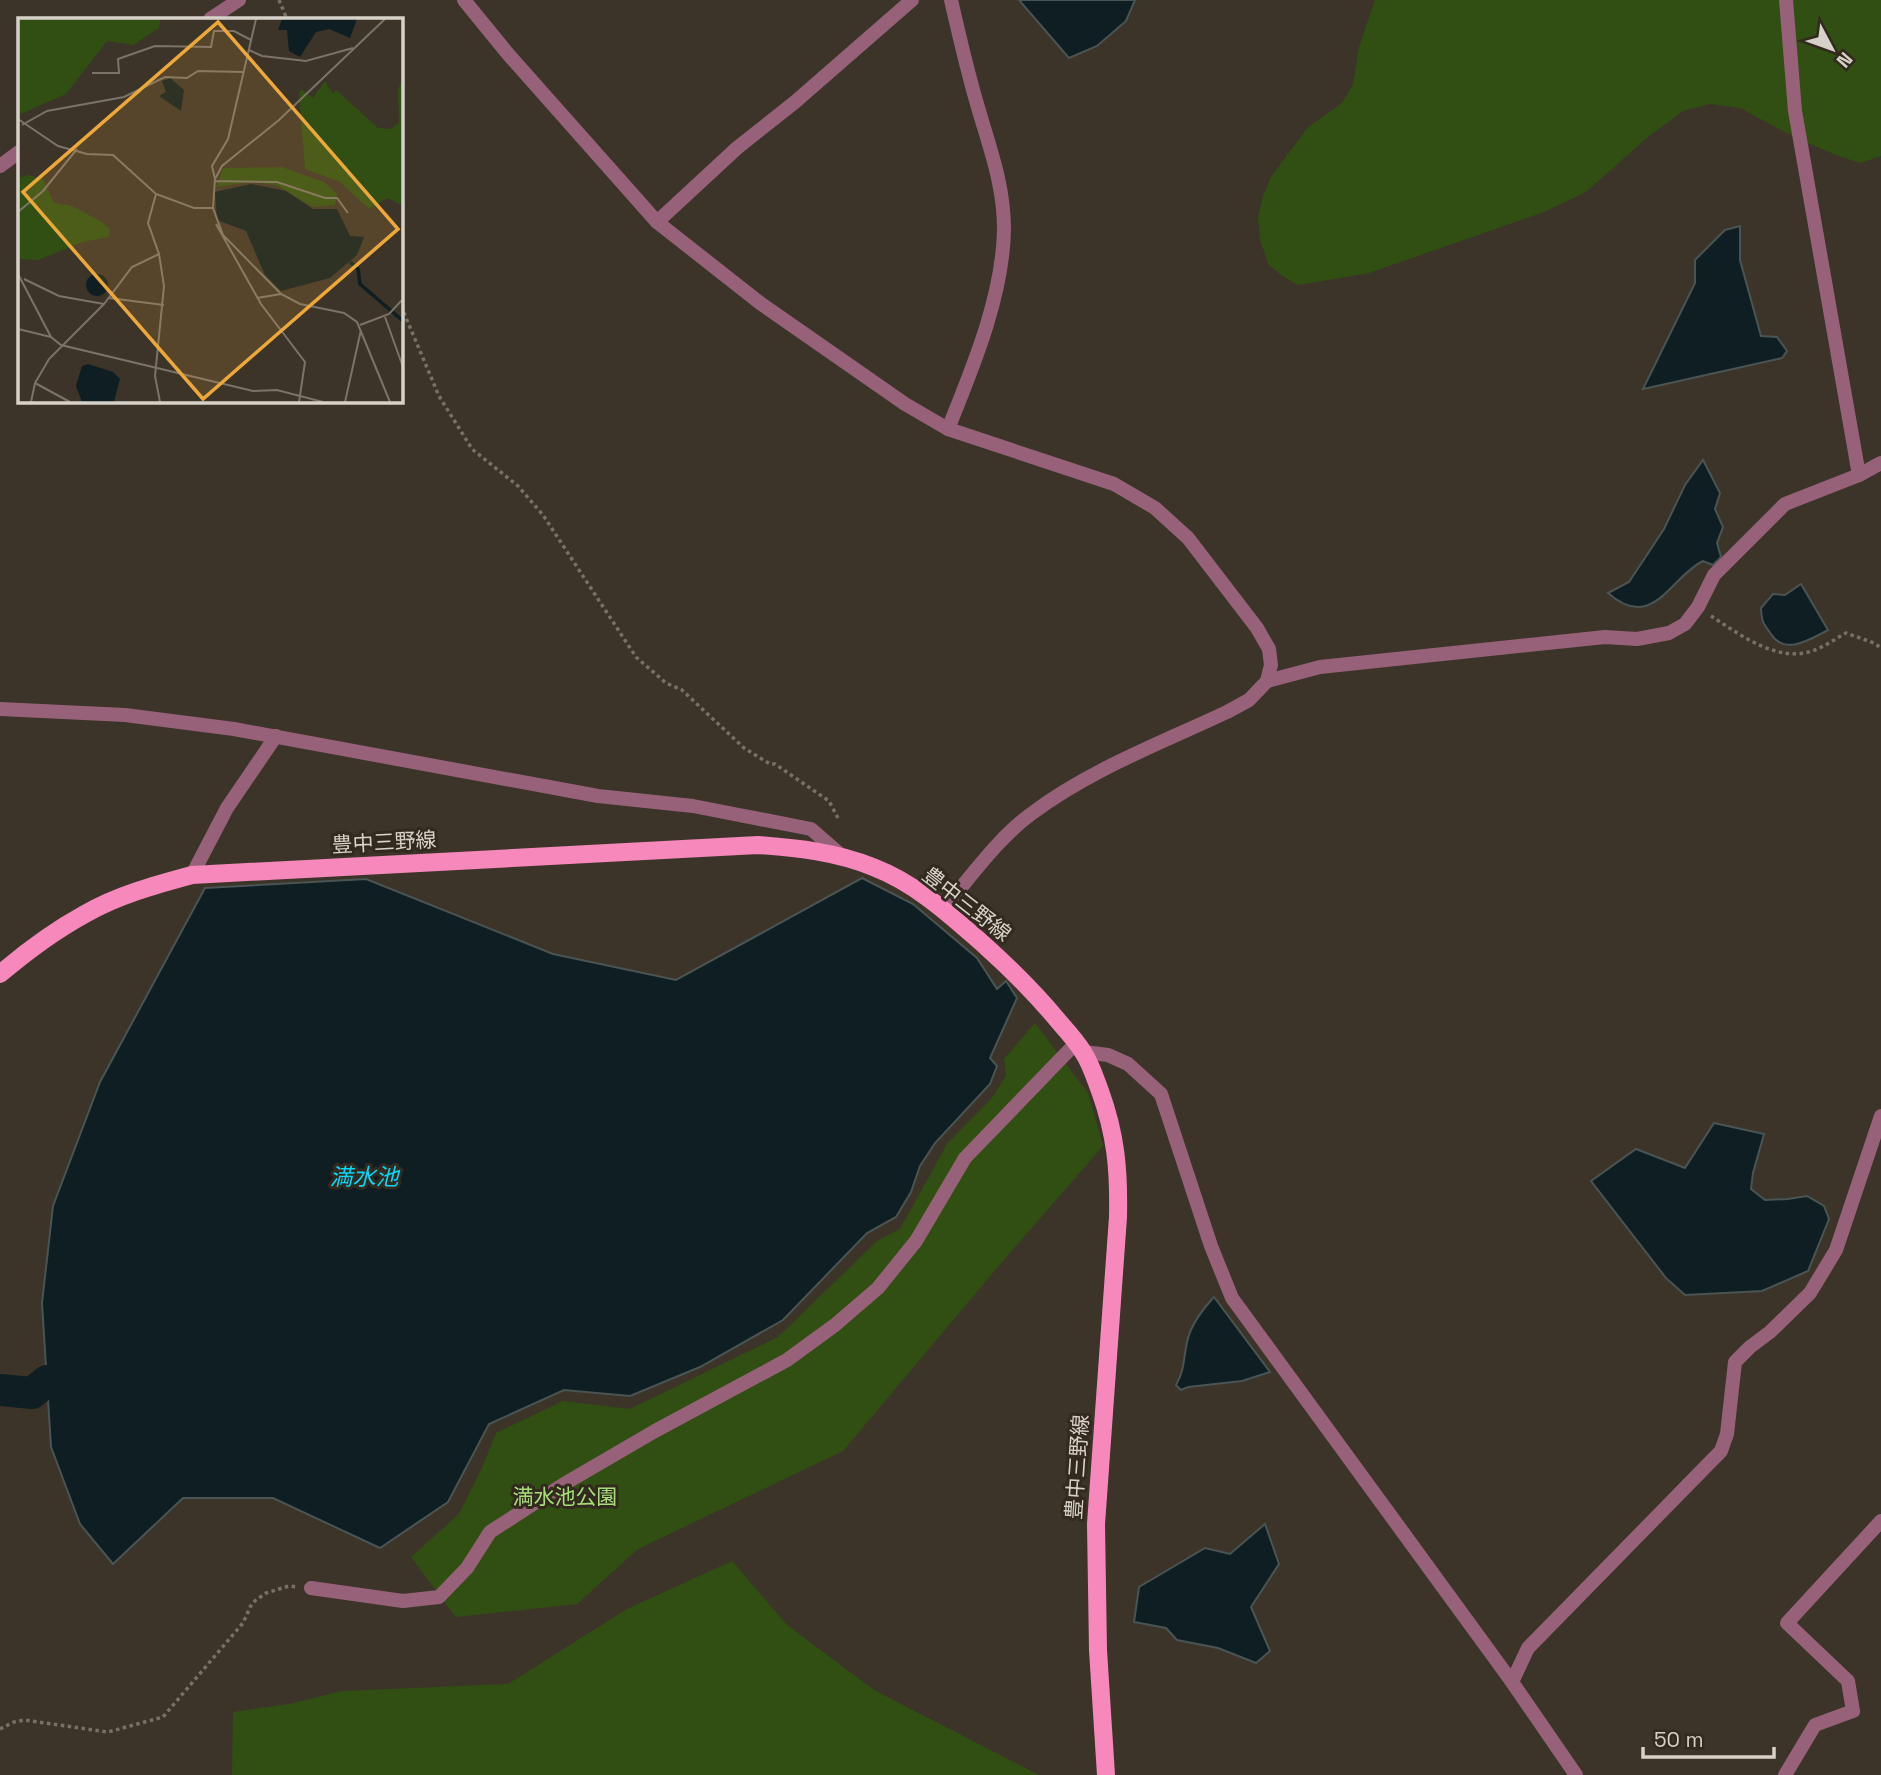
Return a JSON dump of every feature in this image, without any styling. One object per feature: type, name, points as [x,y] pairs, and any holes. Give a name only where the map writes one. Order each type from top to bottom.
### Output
[{"type":"main road","name":"豊中三野線","points":[[0,974],[55,931],[86,913],[151,886],[192,875],[758,845],[802,848],[875,867],[943,909],[1007,965],[1041,1000],[1080,1048],[1108,1114],[1116,1146],[1118,1217],[1096,1524],[1098,1650],[1106,1775]]},
{"type":"street","points":[[212,18],[239,0]]},
{"type":"street","points":[[464,0],[508,54],[657,222],[760,303],[905,404],[948,429],[1114,484],[1155,508],[1188,538],[1257,628],[1269,649],[1271,665],[1267,681],[1249,700],[1074,784],[1029,815],[1000,843],[943,909]]},
{"type":"street","points":[[657,222],[737,148],[795,102],[912,0]]},
{"type":"street","points":[[948,429],[975,363],[998,286],[1004,229],[998,172],[951,0]]},
{"type":"street","points":[[1787,0],[1795,111],[1859,475]]},
{"type":"street","points":[[0,166],[18,153]]},
{"type":"street","points":[[1267,681],[1320,667],[1605,637],[1637,639],[1669,634],[1685,624],[1698,607],[1714,575],[1785,504],[1859,475],[1881,463]]},
{"type":"street","points":[[0,709],[125,715],[276,736],[598,796],[693,806],[811,830],[843,857]]},
{"type":"street","points":[[192,875],[227,808],[276,736]]},
{"type":"street","points":[[311,1588],[403,1601],[439,1597],[467,1568],[490,1532],[564,1484],[655,1431],[787,1360],[835,1325],[878,1288],[916,1241],[965,1158],[1080,1048],[1108,1055],[1128,1064],[1161,1094],[1211,1246],[1232,1298],[1512,1682],[1576,1775]]},
{"type":"street","points":[[1512,1682],[1528,1648],[1721,1451],[1727,1434],[1734,1362],[1810,1293],[1836,1250],[1881,1116]]},
{"type":"street","points":[[1786,1775],[1815,1725],[1853,1711],[1848,1681],[1787,1623],[1881,1521]]},
{"type":"path","points":[[279,0],[287,18]]},
{"type":"path","points":[[402,308],[439,396],[472,449],[518,486],[543,515],[636,657],[666,683],[682,690],[744,748],[770,764],[775,764],[829,801],[839,820]]},
{"type":"path","points":[[1698,607],[1752,642],[1792,655],[1812,651],[1846,634],[1881,648]]},
{"type":"path","points":[[0,1729],[24,1720],[108,1732],[163,1717],[243,1622],[252,1603],[266,1593],[289,1586],[311,1588]]},
{"type":"green space","points":[[1375,0],[1881,0],[1881,156],[1860,163],[1796,138],[1740,108],[1710,104],[1683,111],[1648,137],[1586,192],[1544,212],[1369,273],[1298,285],[1269,265],[1260,240],[1258,217],[1263,196],[1271,177],[1308,127],[1341,104],[1353,85],[1359,47]]},
{"type":"green space","name":"満水池公園","points":[[1035,1023],[1088,1093],[1103,1146],[843,1451],[638,1549],[577,1604],[456,1617],[411,1557],[459,1514],[496,1433],[563,1401],[630,1409],[778,1337],[877,1241],[900,1229],[947,1144],[992,1098],[1006,1076],[1004,1059]]},
{"type":"green space","points":[[732,1561],[787,1625],[874,1690],[1039,1775],[232,1775],[233,1712],[289,1704],[342,1691],[508,1684],[627,1609]]},
{"type":"water","points":[[1019,0],[1135,0],[1126,21],[1097,46],[1069,58]]},
{"type":"water","points":[[1740,226],[1740,260],[1761,336],[1777,337],[1787,351],[1782,358],[1643,389],[1695,283],[1695,260],[1725,230]]},
{"type":"water","points":[[1703,460],[1720,493],[1715,509],[1723,527],[1717,543],[1721,557],[1713,565],[1703,561],[1691,569],[1649,605],[1637,607],[1624,604],[1608,593],[1629,582],[1664,529],[1685,485]]},
{"type":"water","points":[[1801,584],[1828,630],[1798,644],[1783,644],[1777,641],[1765,625],[1761,608],[1773,594],[1785,595]]},
{"type":"water","name":"満水池","points":[[862,878],[913,904],[977,958],[997,989],[1006,981],[1017,998],[990,1058],[997,1066],[990,1084],[935,1143],[920,1166],[911,1192],[896,1217],[867,1233],[783,1320],[700,1367],[630,1396],[564,1390],[489,1424],[448,1502],[380,1548],[273,1498],[183,1498],[113,1564],[80,1524],[51,1447],[42,1303],[53,1206],[100,1082],[205,888],[366,879],[553,954],[676,980]]},
{"type":"water","points":[[1714,1123],[1764,1134],[1751,1189],[1765,1200],[1807,1196],[1824,1206],[1829,1219],[1808,1271],[1762,1291],[1685,1295],[1666,1278],[1591,1181],[1636,1149],[1685,1168]]},
{"type":"water","points":[[1214,1297],[1270,1372],[1242,1381],[1181,1390],[1176,1385],[1189,1335],[1196,1319]]},
{"type":"water","points":[[1265,1524],[1279,1564],[1251,1607],[1270,1651],[1256,1663],[1218,1648],[1177,1640],[1166,1628],[1134,1622],[1139,1587],[1205,1548],[1230,1554]]},
{"type":"waterway","points":[[0,1390],[32,1393],[47,1381]]}]
